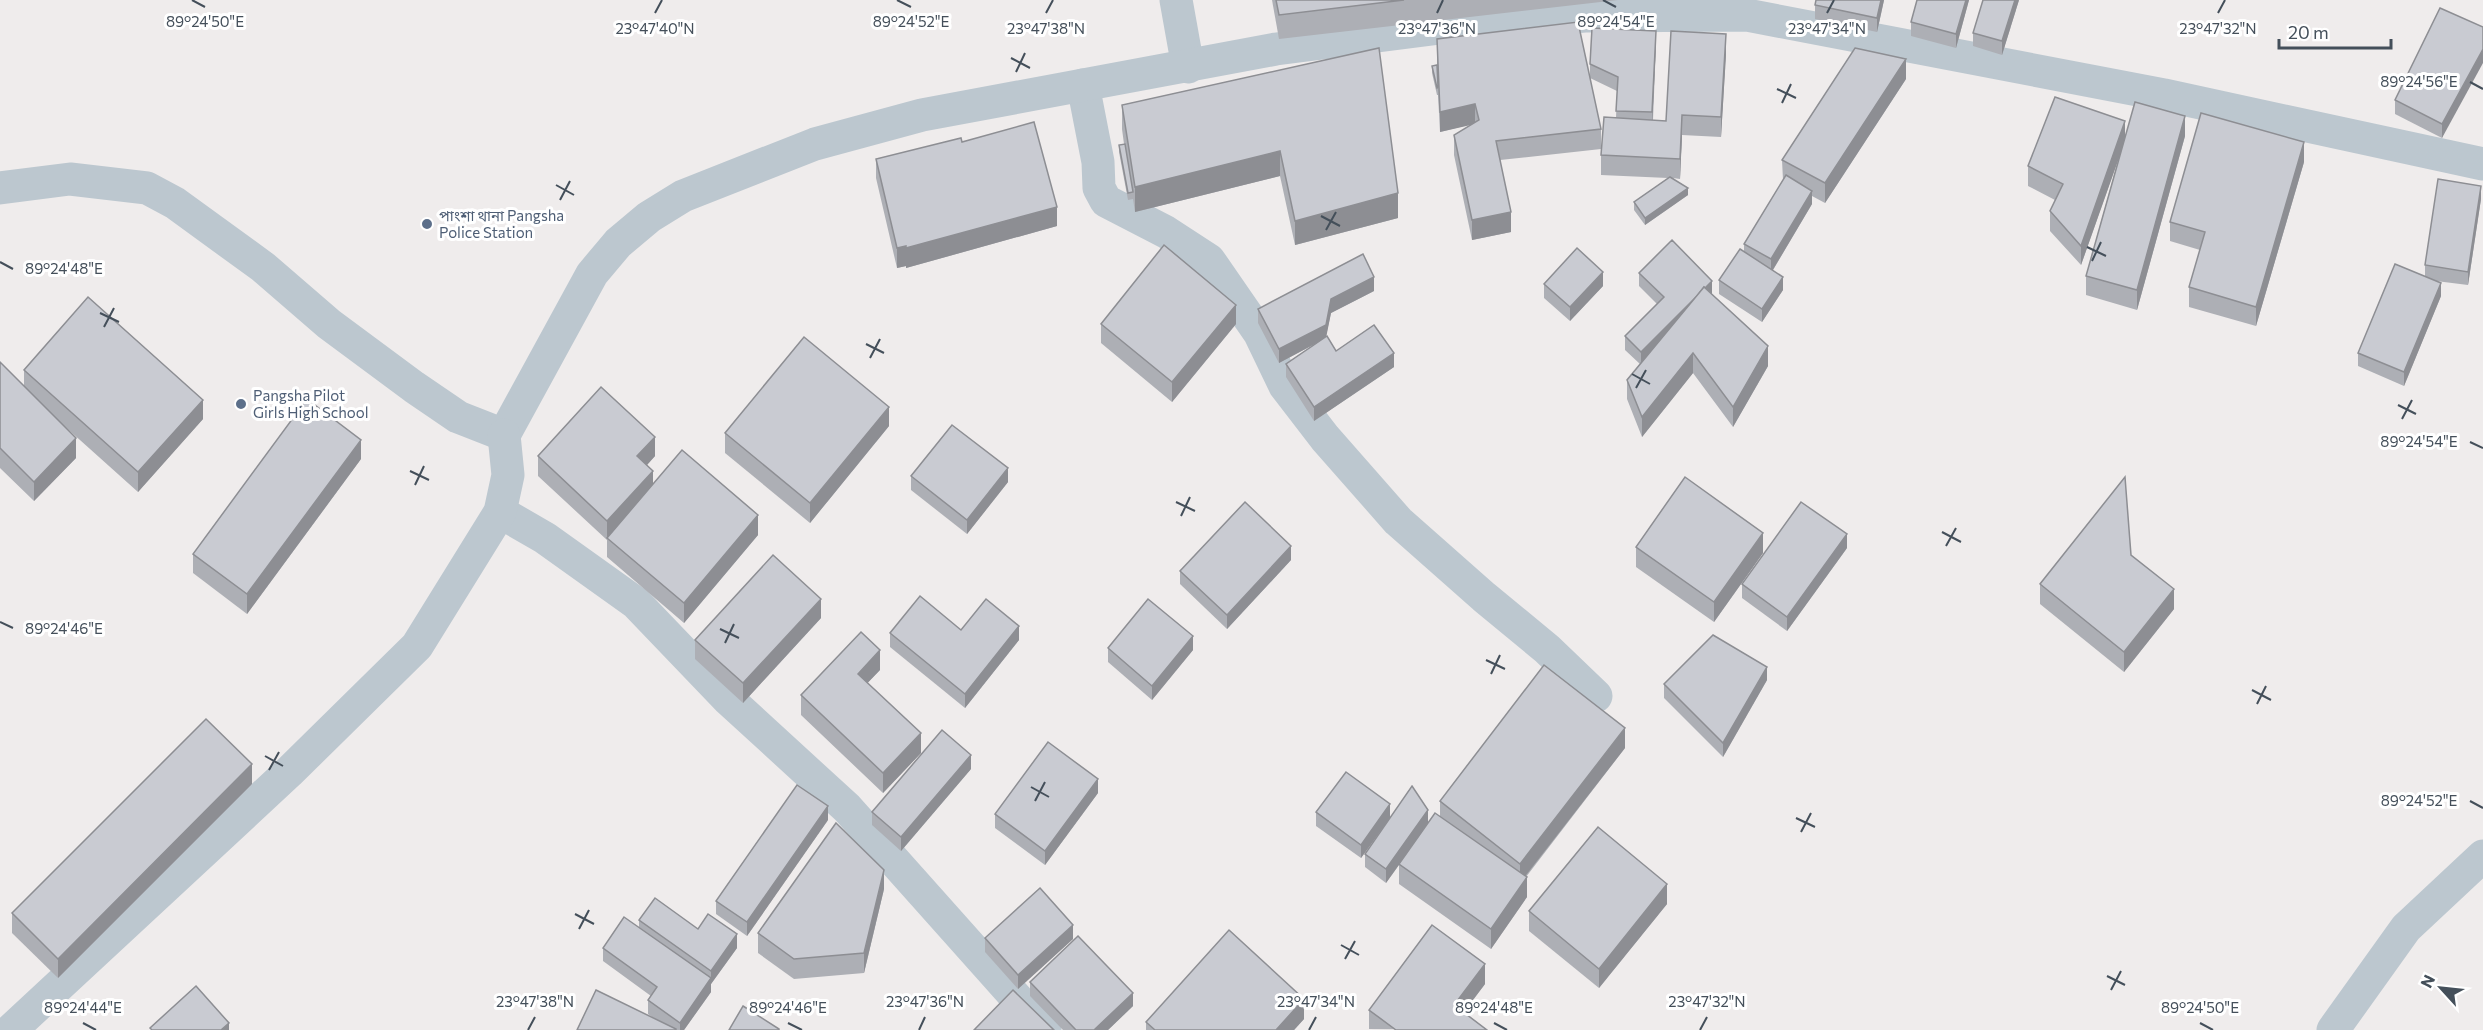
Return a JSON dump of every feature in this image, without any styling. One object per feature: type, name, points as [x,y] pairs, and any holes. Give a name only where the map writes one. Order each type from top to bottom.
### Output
[{"type":"street","points":[[1176,0],[1188,67]]},
{"type":"street","points":[[11,1030],[289,772],[417,646],[500,512],[508,475],[504,435],[592,274],[618,243],[648,217],[683,196],[815,144],[922,115],[1276,49],[1448,27],[1585,16],[1747,15],[2164,95],[2483,164]]},
{"type":"street","points":[[1083,85],[1098,162],[1099,188],[1106,201],[1166,232],[1209,260],[1260,334],[1285,386],[1325,438],[1398,521],[1547,649],[1596,696]]},
{"type":"street","points":[[0,188],[70,179],[147,188],[175,203],[263,267],[329,324],[414,387],[458,417],[504,435]]},
{"type":"street","points":[[500,512],[546,538],[636,603],[728,699],[847,808],[1045,1030]]},
{"type":"street","points":[[2333,1030],[2406,928],[2483,856]]},
{"type":"building","points":[[1276,0],[1404,0],[1279,15]]},
{"type":"building","points":[[1816,0],[1881,0],[1877,18],[1815,5]]},
{"type":"building","points":[[1917,0],[1966,0],[1956,34],[1911,22]]},
{"type":"building","points":[[1983,0],[2015,0],[2002,41],[1973,33]]},
{"type":"building","points":[[2440,8],[2483,27],[2483,49],[2442,124],[2395,100]]},
{"type":"building","points":[[1578,22],[1601,129],[1496,141],[1511,212],[1472,220],[1454,135],[1479,120],[1475,104],[1440,112],[1437,39]]},
{"type":"building","points":[[1592,28],[1656,31],[1652,112],[1616,111],[1618,77],[1590,64]]},
{"type":"building","points":[[1671,31],[1726,34],[1721,117],[1682,115],[1680,159],[1601,155],[1604,117],[1666,121]]},
{"type":"building","points":[[1379,48],[1398,193],[1295,221],[1280,151],[1135,187],[1122,105]]},
{"type":"building","points":[[1855,48],[1906,59],[1825,183],[1782,160]]},
{"type":"building","points":[[1437,65],[1438,87],[1437,88],[1432,66]]},
{"type":"building","points":[[2055,97],[2125,121],[2081,246],[2050,211],[2063,184],[2028,166]]},
{"type":"building","points":[[2135,102],[2185,116],[2137,290],[2086,276]]},
{"type":"building","points":[[2201,113],[2304,142],[2256,307],[2189,287],[2205,232],[2170,222]]},
{"type":"building","points":[[1034,122],[1057,207],[906,248],[906,246],[897,248],[876,159],[961,138],[962,142]]},
{"type":"building","points":[[1125,144],[1133,192],[1128,193],[1119,145]]},
{"type":"building","points":[[1786,175],[1812,191],[1771,259],[1744,244]]},
{"type":"building","points":[[1670,177],[1688,188],[1645,218],[1634,202]]},
{"type":"building","points":[[2438,179],[2481,186],[2468,272],[2425,265]]},
{"type":"building","points":[[1672,240],[1712,281],[1641,352],[1625,336],[1664,297],[1639,273]]},
{"type":"building","points":[[1164,245],[1236,305],[1172,382],[1101,324]]},
{"type":"building","points":[[1577,248],[1603,272],[1570,307],[1544,284]]},
{"type":"building","points":[[1740,249],[1783,277],[1762,309],[1719,280]]},
{"type":"building","points":[[1363,254],[1374,277],[1331,299],[1326,325],[1279,349],[1258,309]]},
{"type":"building","points":[[2395,264],[2441,283],[2404,372],[2358,353]]},
{"type":"building","points":[[1704,287],[1768,346],[1733,407],[1693,353],[1642,417],[1627,380]]},
{"type":"building","points":[[88,297],[203,400],[138,472],[24,370]]},
{"type":"building","points":[[1374,325],[1394,353],[1314,407],[1286,364],[1327,336],[1336,351]]},
{"type":"building","points":[[804,337],[889,407],[810,503],[725,433]]},
{"type":"building","points":[[0,362],[76,438],[34,482],[0,448]]},
{"type":"building","points":[[601,387],[655,437],[637,456],[653,471],[607,521],[538,456]]},
{"type":"building","points":[[307,399],[361,440],[247,594],[193,554]]},
{"type":"building","points":[[952,425],[1008,468],[967,520],[911,476]]},
{"type":"building","points":[[682,450],[758,515],[684,603],[607,538]]},
{"type":"building","points":[[1685,477],[1763,533],[1714,602],[1636,547]]},
{"type":"building","points":[[2125,477],[2131,555],[2174,589],[2124,652],[2040,584]]},
{"type":"building","points":[[1245,502],[1291,546],[1227,615],[1180,571]]},
{"type":"building","points":[[1801,502],[1847,534],[1787,617],[1742,584]]},
{"type":"building","points":[[773,555],[821,599],[743,683],[695,640]]},
{"type":"building","points":[[920,596],[961,630],[986,599],[1019,626],[965,694],[890,633]]},
{"type":"building","points":[[1148,599],[1193,636],[1152,686],[1108,648]]},
{"type":"building","points":[[861,632],[880,650],[858,674],[921,733],[883,773],[801,695]]},
{"type":"building","points":[[1713,635],[1767,667],[1723,743],[1664,684]]},
{"type":"building","points":[[1544,665],[1625,728],[1520,864],[1440,801]]},
{"type":"building","points":[[206,719],[252,764],[58,959],[12,913]]},
{"type":"building","points":[[942,730],[971,755],[901,837],[872,812]]},
{"type":"building","points":[[1048,742],[1098,779],[1045,851],[995,814]]},
{"type":"building","points":[[1346,772],[1390,804],[1361,845],[1316,812]]},
{"type":"building","points":[[797,785],[828,806],[747,922],[716,901]]},
{"type":"building","points":[[1412,786],[1428,810],[1386,869],[1365,854]]},
{"type":"building","points":[[1435,813],[1527,877],[1491,929],[1399,864]]},
{"type":"building","points":[[836,823],[884,870],[864,953],[794,959],[758,933]]},
{"type":"building","points":[[1598,827],[1667,884],[1599,969],[1529,911]]},
{"type":"building","points":[[1040,888],[1073,925],[1018,975],[985,938]]},
{"type":"building","points":[[655,898],[698,929],[708,914],[737,934],[711,971],[639,920]]},
{"type":"building","points":[[624,917],[711,978],[680,1023],[648,1000],[657,987],[603,948]]},
{"type":"building","points":[[1432,925],[1485,964],[1454,1005],[1487,1030],[1396,1030],[1369,1010]]},
{"type":"building","points":[[1229,930],[1304,999],[1276,1030],[1155,1030],[1146,1022]]},
{"type":"building","points":[[1078,936],[1133,993],[1094,1030],[1076,1030],[1030,982]]},
{"type":"building","points":[[196,986],[229,1023],[221,1030],[152,1030],[150,1028]]},
{"type":"building","points":[[596,990],[676,1029],[676,1030],[577,1030]]},
{"type":"building","points":[[1013,990],[1054,1030],[974,1030]]},
{"type":"building","points":[[743,1006],[779,1029],[779,1030],[729,1030]]},
{"type":"place","name":"পাংশা থানা Pangsha Police Station","points":[[427,224]]},
{"type":"place","name":"Pangsha Pilot Girls High School","points":[[241,404]]}]
